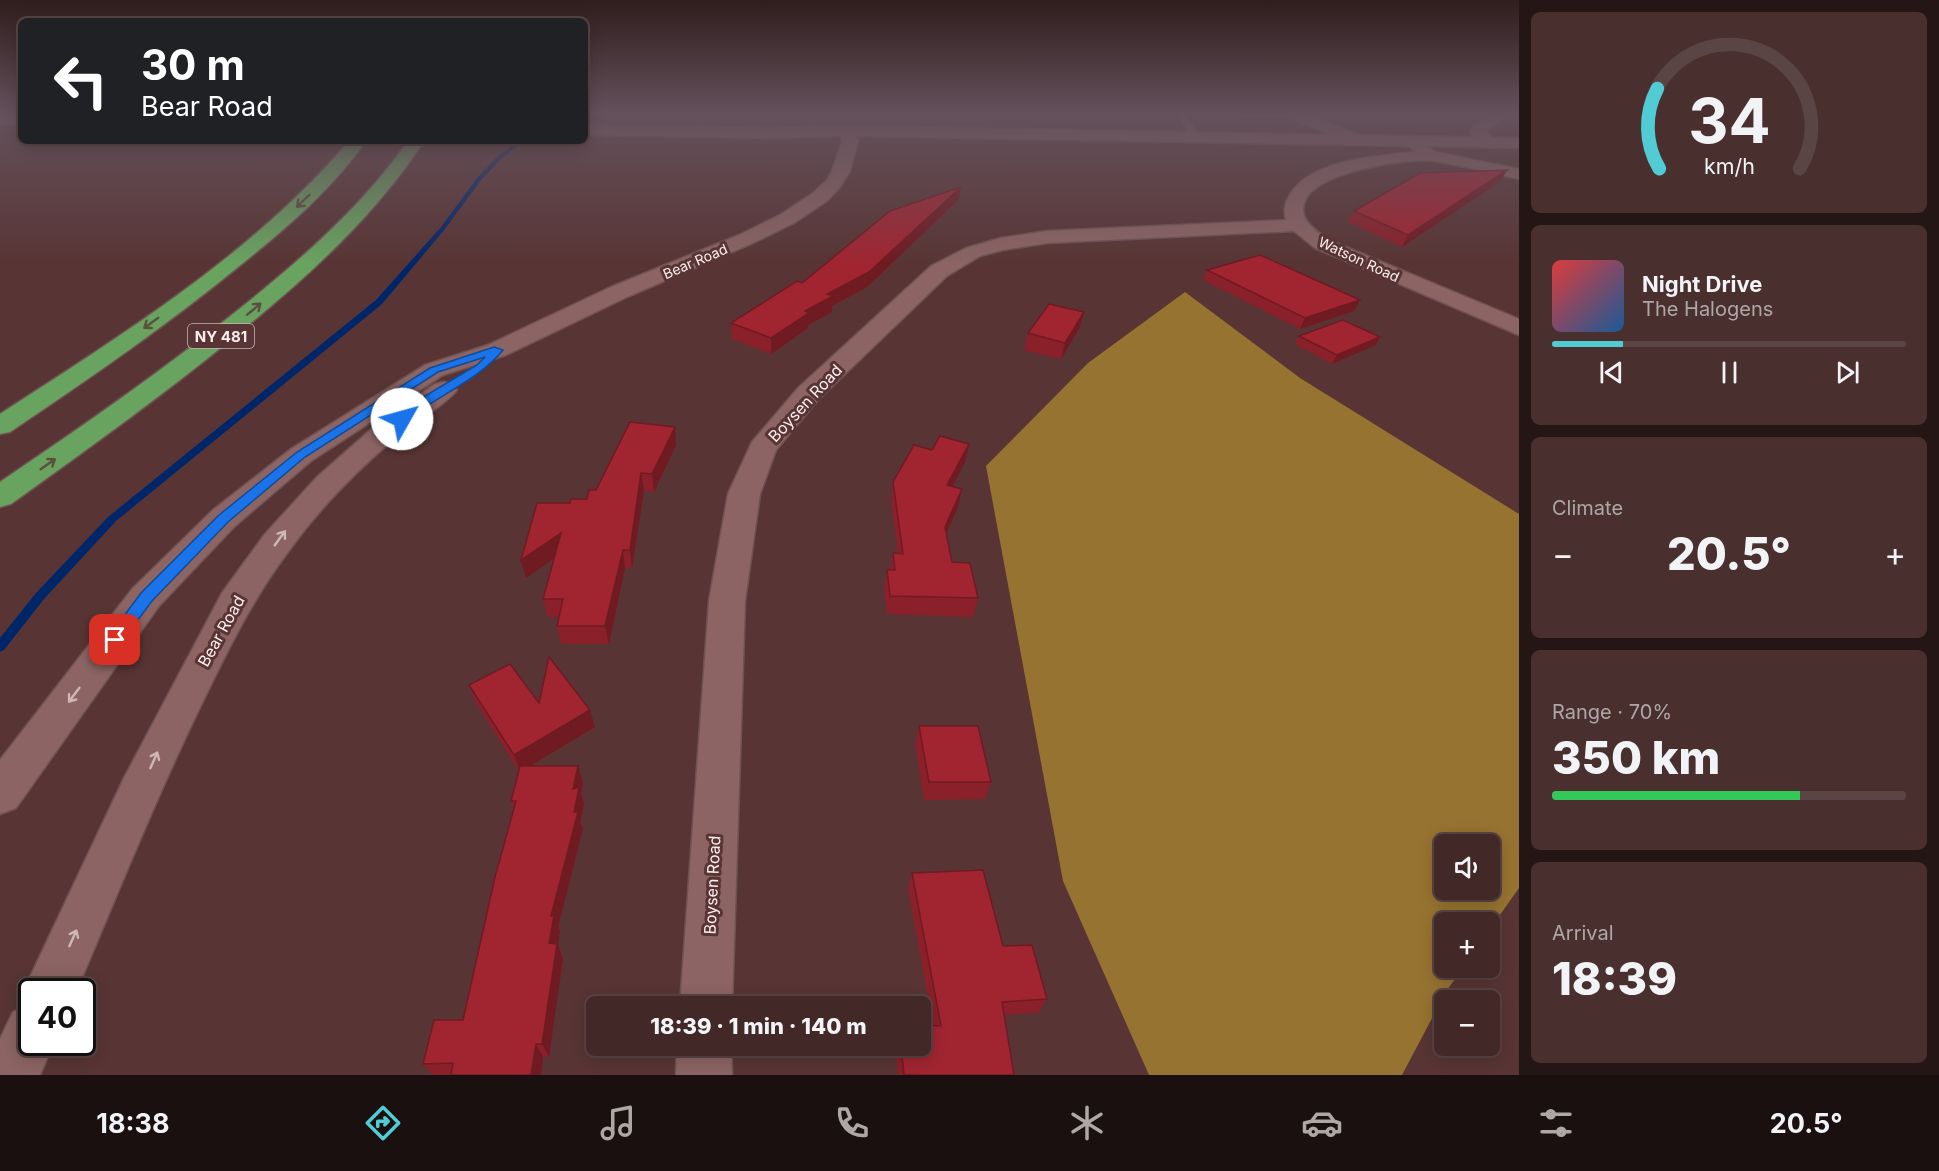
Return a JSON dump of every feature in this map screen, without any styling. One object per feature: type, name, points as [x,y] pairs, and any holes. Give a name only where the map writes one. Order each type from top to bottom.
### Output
[{"type":"highway","name":"NY 481","points":[[0,426],[141,331],[215,275],[293,211],[338,164]]},
{"type":"highway","name":"NY 481","points":[[0,497],[165,380],[273,293],[355,216],[397,164]]},
{"type":"street","name":"Bear Road","points":[[0,794],[146,597],[224,518],[301,455],[434,370],[497,350],[619,292],[746,239],[787,219],[820,197],[834,183],[843,164]]},
{"type":"street","points":[[1298,225],[1292,208],[1298,192],[1316,177],[1371,164]]},
{"type":"street","points":[[1471,164],[1519,174]]},
{"type":"street","name":"Watson Road","points":[[1298,225],[1307,235],[1322,244],[1519,328]]},
{"type":"street","name":"Boysen Road","points":[[707,996],[727,601],[744,494],[762,448],[808,394],[939,271],[973,252],[1001,244],[1047,237],[1298,225]]},
{"type":"street","name":"Bear Road","points":[[55,978],[166,732],[235,601],[291,523],[352,461],[419,405],[481,367],[497,350]]},
{"type":"street","points":[[12,1075],[21,1056]]},
{"type":"street","points":[[704,1056],[704,1075]]},
{"type":"shaded area","points":[[1185,292],[1300,378],[1519,514],[1519,888],[1500,915],[1500,912],[1434,912],[1434,978],[1456,978],[1447,990],[1434,990],[1434,1015],[1402,1075],[1149,1075],[1063,881],[986,466],[1088,363]]},
{"type":"building","points":[[1507,170],[1408,235],[1354,211],[1420,173]]},
{"type":"building","points":[[961,187],[869,272],[827,294],[833,296],[805,311],[809,313],[771,338],[731,323],[797,281],[802,283],[890,211]]},
{"type":"building","points":[[1260,255],[1360,300],[1305,318],[1207,270]]},
{"type":"building","points":[[1049,304],[1084,312],[1065,343],[1028,333]]},
{"type":"building","points":[[1343,320],[1380,337],[1337,355],[1299,336]]},
{"type":"building","points":[[630,422],[675,427],[652,474],[641,473],[630,550],[623,550],[605,626],[557,626],[563,599],[543,599],[561,533],[521,560],[537,503],[570,503],[571,499],[587,499],[589,490],[596,490]]},
{"type":"building","points":[[940,436],[969,444],[947,485],[962,489],[945,527],[952,562],[970,563],[978,598],[890,596],[887,570],[895,570],[893,553],[903,554],[893,482],[914,445],[932,450]]},
{"type":"building","points":[[549,657],[590,710],[514,755],[469,685],[510,664],[539,703]]},
{"type":"building","points":[[919,726],[978,726],[991,782],[929,782]]},
{"type":"building","points":[[520,766],[578,766],[573,789],[579,787],[574,812],[578,812],[551,916],[554,916],[549,943],[557,944],[542,1044],[536,1044],[531,1075],[451,1075],[453,1063],[423,1064],[434,1020],[463,1020],[495,877],[516,801],[511,801]]},
{"type":"building","points":[[983,870],[1003,946],[1032,945],[1047,999],[1002,1002],[1014,1075],[904,1075],[902,1056],[931,1056],[931,1026],[941,1026],[912,873]]},
{"type":"waterway","points":[[0,647],[40,596],[112,519],[379,302],[443,228],[479,179],[493,164]]},
{"type":"route","points":[[115,640],[146,597],[224,518],[301,455],[434,370],[497,350],[481,367],[419,405],[402,419]]}]
